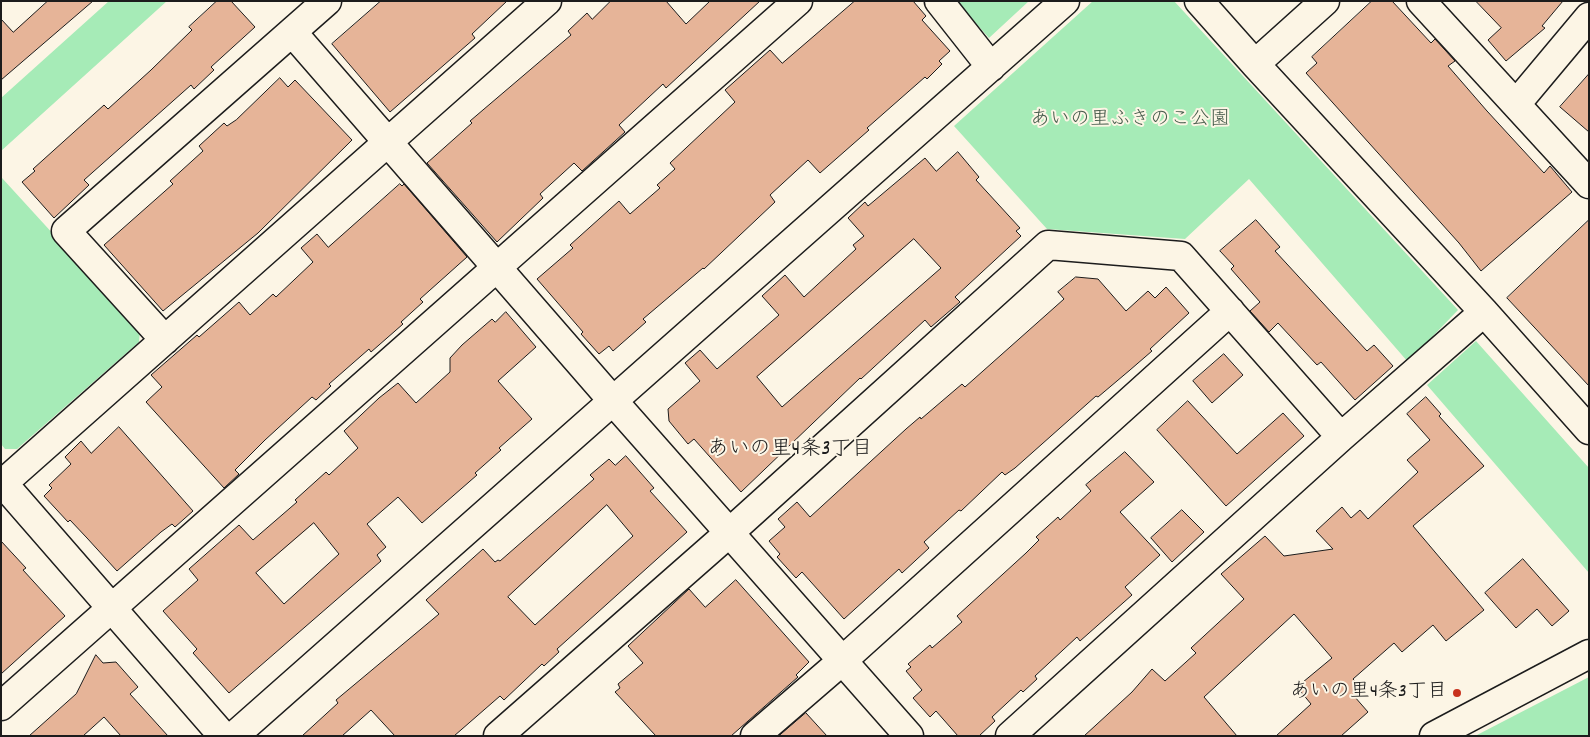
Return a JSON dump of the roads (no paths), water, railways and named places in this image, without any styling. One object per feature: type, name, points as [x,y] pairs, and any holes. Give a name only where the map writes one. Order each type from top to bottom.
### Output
[{"type":"street","points":[[165,340],[66,231],[327,1]]},
{"type":"street","points":[[223,736],[2,483],[547,1]]},
{"type":"street","points":[[1,706],[798,1]]},
{"type":"street","points":[[938,1],[991,67]]},
{"type":"street","points":[[234,736],[1065,1]]},
{"type":"street","points":[[1199,1],[1484,312],[1589,430]]},
{"type":"street","points":[[1255,64],[1325,1]]},
{"type":"street","points":[[1422,1],[1517,102],[1589,184]]},
{"type":"street","points":[[1517,102],[1589,17]]},
{"type":"street","points":[[292,32],[729,533],[909,736]]},
{"type":"street","points":[[498,736],[729,533],[1048,245],[1181,256],[1341,437]]},
{"type":"street","points":[[755,736],[1230,311]]},
{"type":"street","points":[[1010,736],[1341,437],[1484,312]]},
{"type":"street","points":[[1434,736],[1589,654]]},
{"type":"place","name":"あいの里4条3丁目","points":[[1457,693]]},
{"type":"district","name":"あいの里4条3丁目","points":[[790,451]]},
{"type":"park label","name":"あいの里ふきのこ公園","points":[[1130,121]]}]
